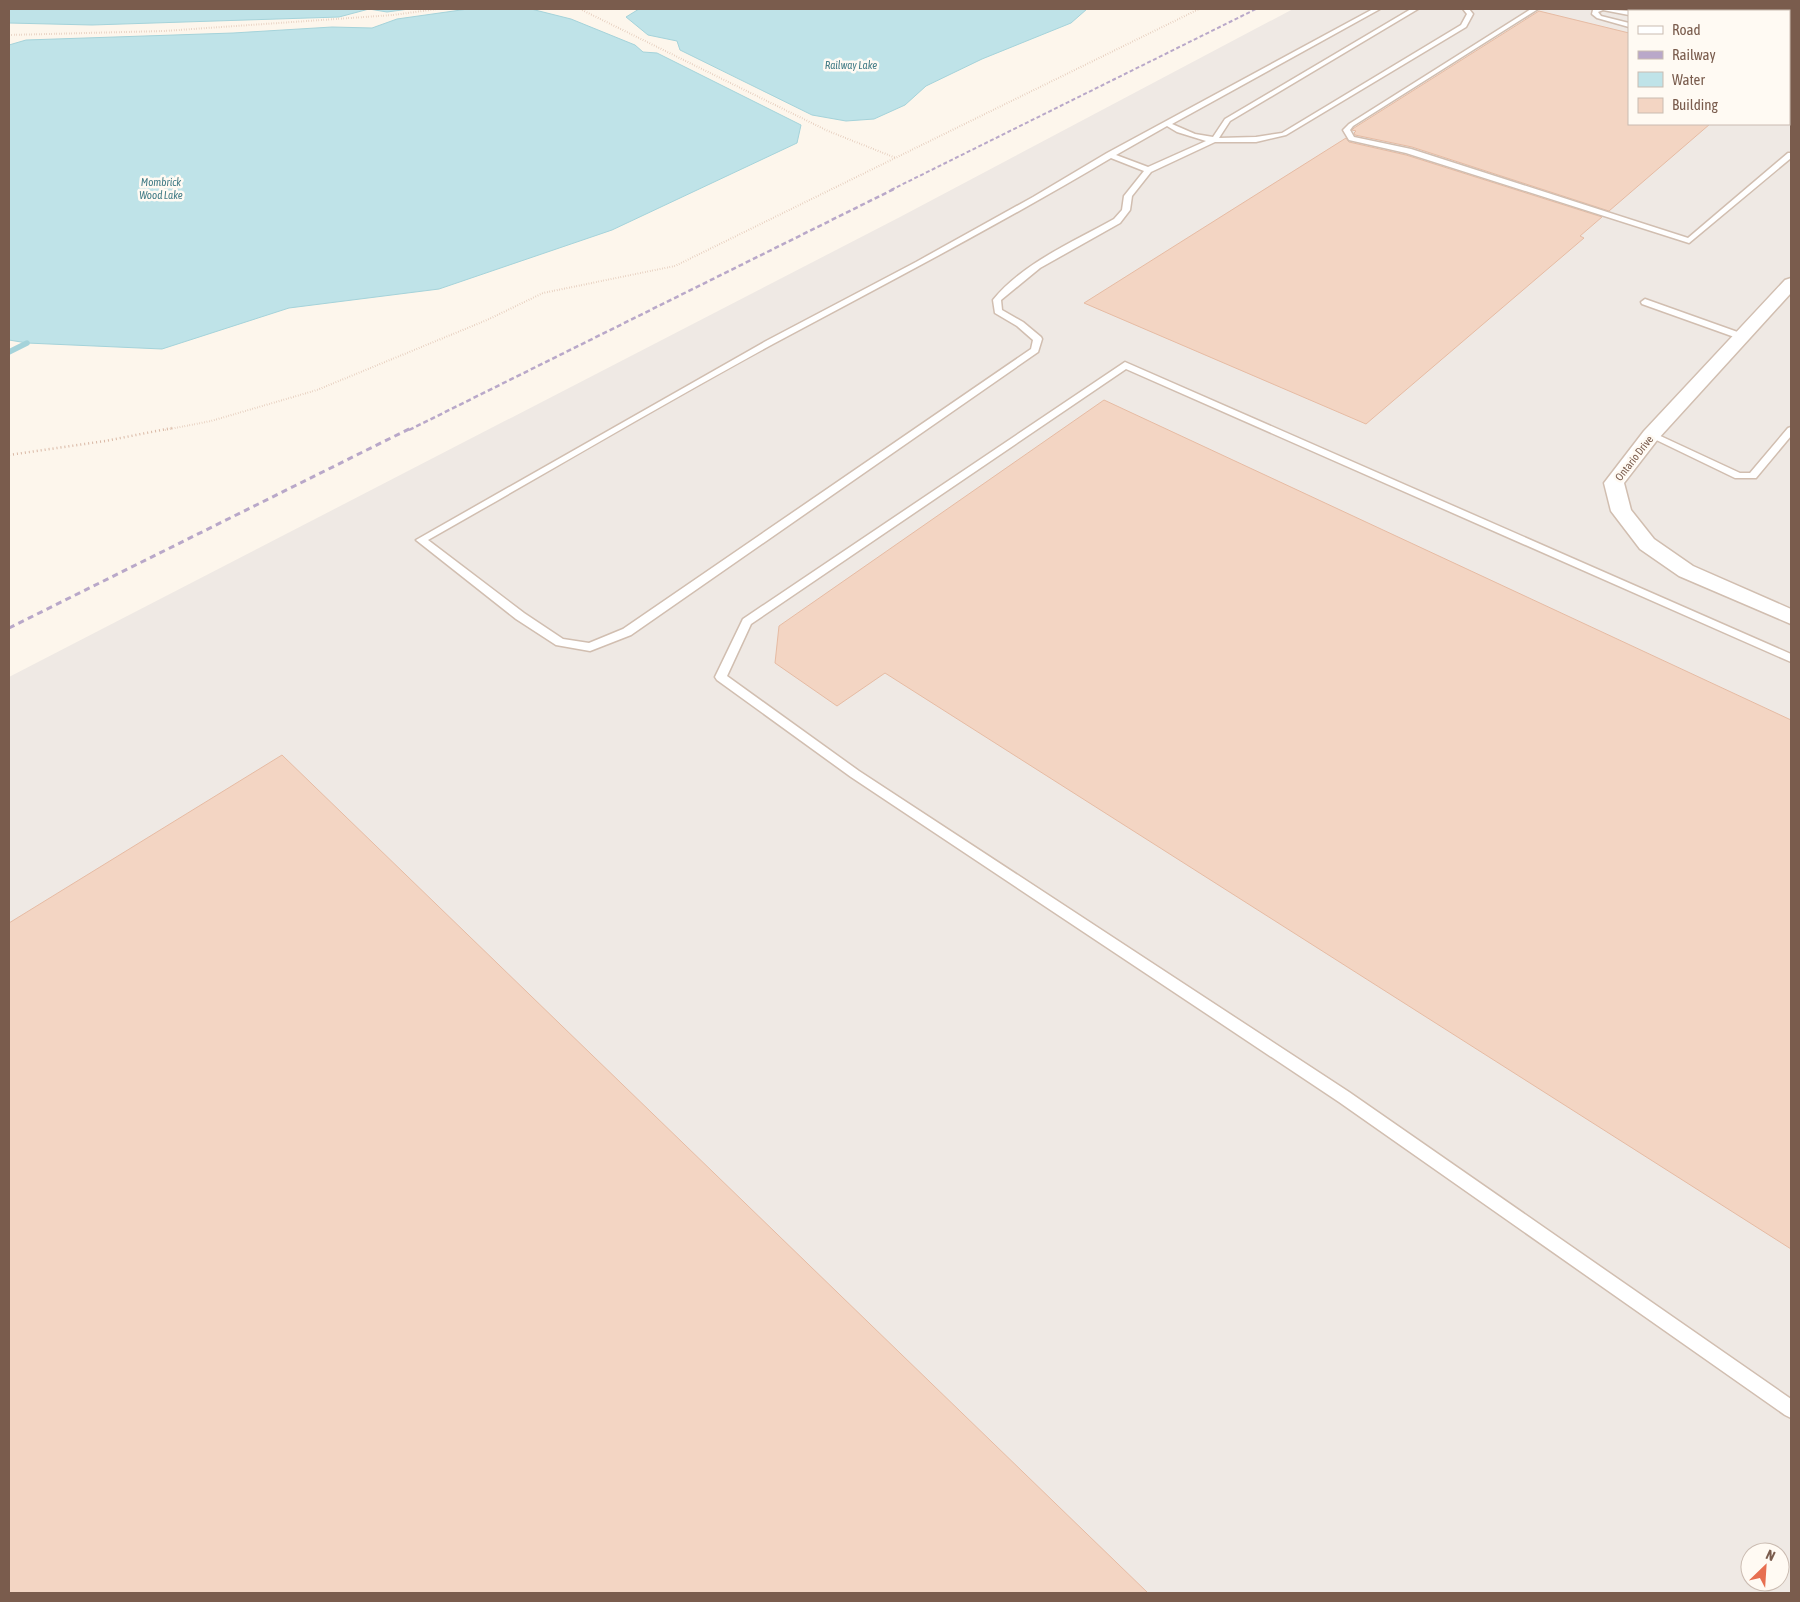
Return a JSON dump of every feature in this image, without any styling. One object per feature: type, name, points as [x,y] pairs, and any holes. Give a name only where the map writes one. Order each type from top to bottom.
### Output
[{"type":"street","name":"Ontario Drive","points":[[1791,284],[1651,435],[1614,483],[1621,511],[1647,544],[1686,571],[1791,617]]},
{"type":"lane","points":[[1377,9],[1110,155],[1036,199],[919,264],[761,347],[421,540],[520,616],[560,642],[590,647],[628,632],[726,562],[1035,350],[1038,339],[1020,324],[998,311],[997,300],[1024,275],[1117,221],[1126,210],[1128,196],[1148,170],[1214,139],[1227,120],[1415,9]]},
{"type":"lane","points":[[1168,124],[1177,131],[1197,137],[1214,139],[1252,141],[1284,134],[1464,26],[1470,14],[1466,9]]},
{"type":"lane","points":[[1535,9],[1351,125],[1346,130],[1347,134],[1351,139],[1408,151],[1689,241],[1791,155]]},
{"type":"lane","points":[[1601,9],[1595,11],[1595,14],[1599,17],[1628,26]]},
{"type":"lane","points":[[1605,9],[1628,13]]},
{"type":"lane","points":[[1110,155],[1148,170]]},
{"type":"lane","points":[[1645,302],[1743,337]]},
{"type":"lane","points":[[1791,658],[1125,365],[747,622],[721,677],[855,774],[1344,1097],[1791,1409]]},
{"type":"lane","points":[[1651,435],[1738,476],[1753,476],[1791,430]]},
{"type":"path","points":[[9,35],[164,31],[393,16],[437,9]]},
{"type":"path","points":[[580,9],[828,131],[896,158]]},
{"type":"path","points":[[9,455],[105,441],[211,420],[316,390],[487,320],[542,293],[675,266],[1198,9]]},
{"type":"shaded area","points":[[1293,9],[1791,9],[1791,1593],[9,1593],[9,677],[900,217]]},
{"type":"water","points":[[9,9],[369,9],[339,17],[92,25],[9,23]]},
{"type":"water","points":[[369,9],[409,9],[387,12]]},
{"type":"water","name":"Mombrick Wood Lake","points":[[468,9],[531,9],[571,19],[635,45],[643,52],[657,53],[801,125],[797,143],[612,230],[439,289],[289,308],[162,349],[27,343],[9,340],[9,45],[26,40],[233,33],[332,27],[372,28],[397,19]]},
{"type":"water","name":"Railway Lake","points":[[639,9],[1087,9],[1071,23],[982,59],[926,86],[905,105],[874,119],[846,121],[812,115],[680,50],[677,41],[648,35],[626,17]]},
{"type":"building","points":[[1539,11],[1628,33],[1628,125],[1709,125],[1609,211],[1412,147],[1355,135],[1356,131],[1352,130]]},
{"type":"building","points":[[1346,138],[1349,142],[1406,155],[1602,217],[1580,236],[1584,238],[1366,424],[1084,303]]},
{"type":"building","points":[[1104,400],[1791,720],[1791,1249],[885,673],[837,706],[775,663],[779,626]]},
{"type":"building","points":[[282,755],[1148,1593],[9,1593],[9,923]]},
{"type":"waterway","points":[[9,352],[27,343]]},
{"type":"railway","points":[[891,190],[1256,9]]},
{"type":"railway","points":[[409,430],[894,189]]},
{"type":"railway","points":[[9,628],[411,428]]}]
